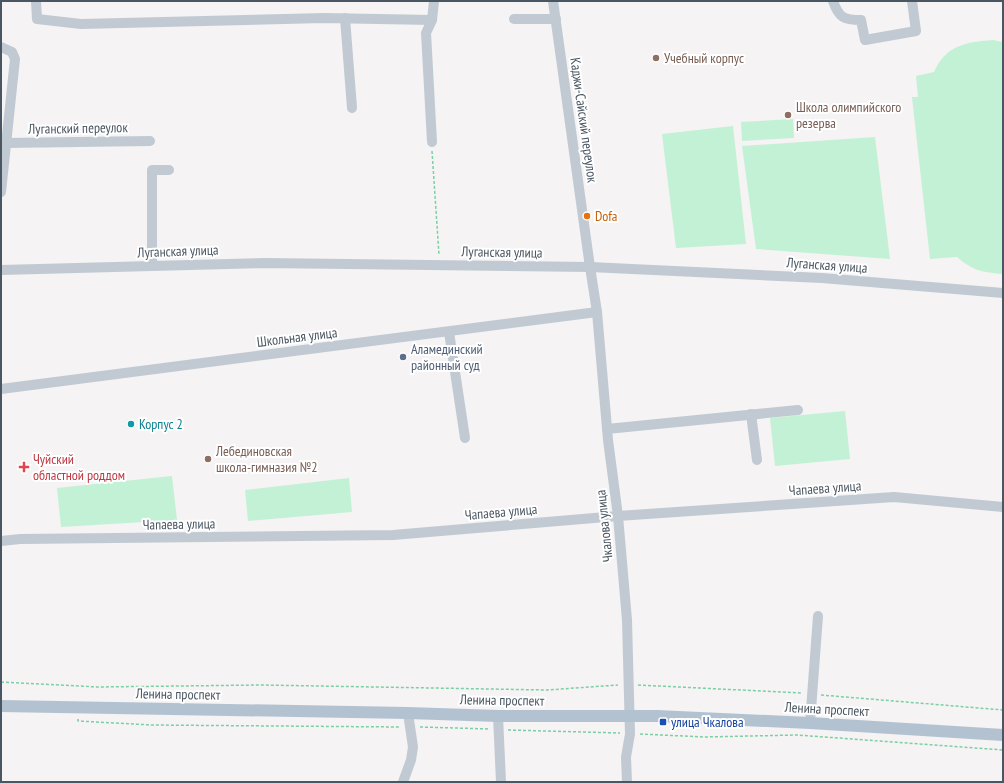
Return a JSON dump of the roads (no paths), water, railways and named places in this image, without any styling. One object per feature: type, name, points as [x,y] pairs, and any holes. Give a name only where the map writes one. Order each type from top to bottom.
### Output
[{"type":"main road","name":"Ленина проспект","points":[[1,706],[498,716],[630,715],[810,723],[1003,735]]},
{"type":"street","points":[[36,1],[37,19],[81,24],[345,18],[432,20]]},
{"type":"street","points":[[432,142],[426,34],[432,20],[434,1]]},
{"type":"street","name":"Каджи-Сайский переулок","points":[[553,1],[590,267]]},
{"type":"street","points":[[833,1],[836,11],[842,17],[861,20],[865,40],[916,31],[912,1]]},
{"type":"street","points":[[345,18],[352,108]]},
{"type":"street","points":[[514,19],[556,19]]},
{"type":"street","points":[[1,46],[12,52],[15,59],[6,143],[2,163],[1,192]]},
{"type":"street","name":"Луганский переулок","points":[[6,143],[150,142]]},
{"type":"street","points":[[152,266],[152,170],[169,170]]},
{"type":"street","name":"Луганская улица","points":[[1,270],[265,263],[590,267],[822,278],[1003,293]]},
{"type":"street","name":"Чкалова улица","points":[[590,267],[597,312],[607,429],[618,516],[627,620],[630,715],[630,734],[626,757],[627,782]]},
{"type":"street","name":"Школьная улица","points":[[1,389],[597,312]]},
{"type":"street","points":[[448,332],[465,438]]},
{"type":"street","points":[[607,429],[798,410]]},
{"type":"street","points":[[751,414],[757,460]]},
{"type":"street","name":"Чапаева улица","points":[[1,542],[20,540],[393,535],[618,516],[894,497],[1003,508]]},
{"type":"street","points":[[810,723],[818,616]]},
{"type":"street","points":[[403,782],[411,760],[413,747],[408,713]]},
{"type":"street","points":[[498,716],[501,782]]},
{"type":"place","name":"Учебный корпус","points":[[656,58]]},
{"type":"place","name":"Школа олимпийского резерва","points":[[788,115]]},
{"type":"place","name":"Dofa","points":[[587,216]]},
{"type":"place","name":"Аламединский районный суд","points":[[403,357]]},
{"type":"place","name":"Корпус 2","points":[[131,424]]},
{"type":"place","name":"Лебединовская школа-гимназия №2","points":[[208,459]]},
{"type":"place","name":"Чуйский областной роддом","points":[[24,467]]},
{"type":"place","name":"улица Чкалова","points":[[663,722]]}]
